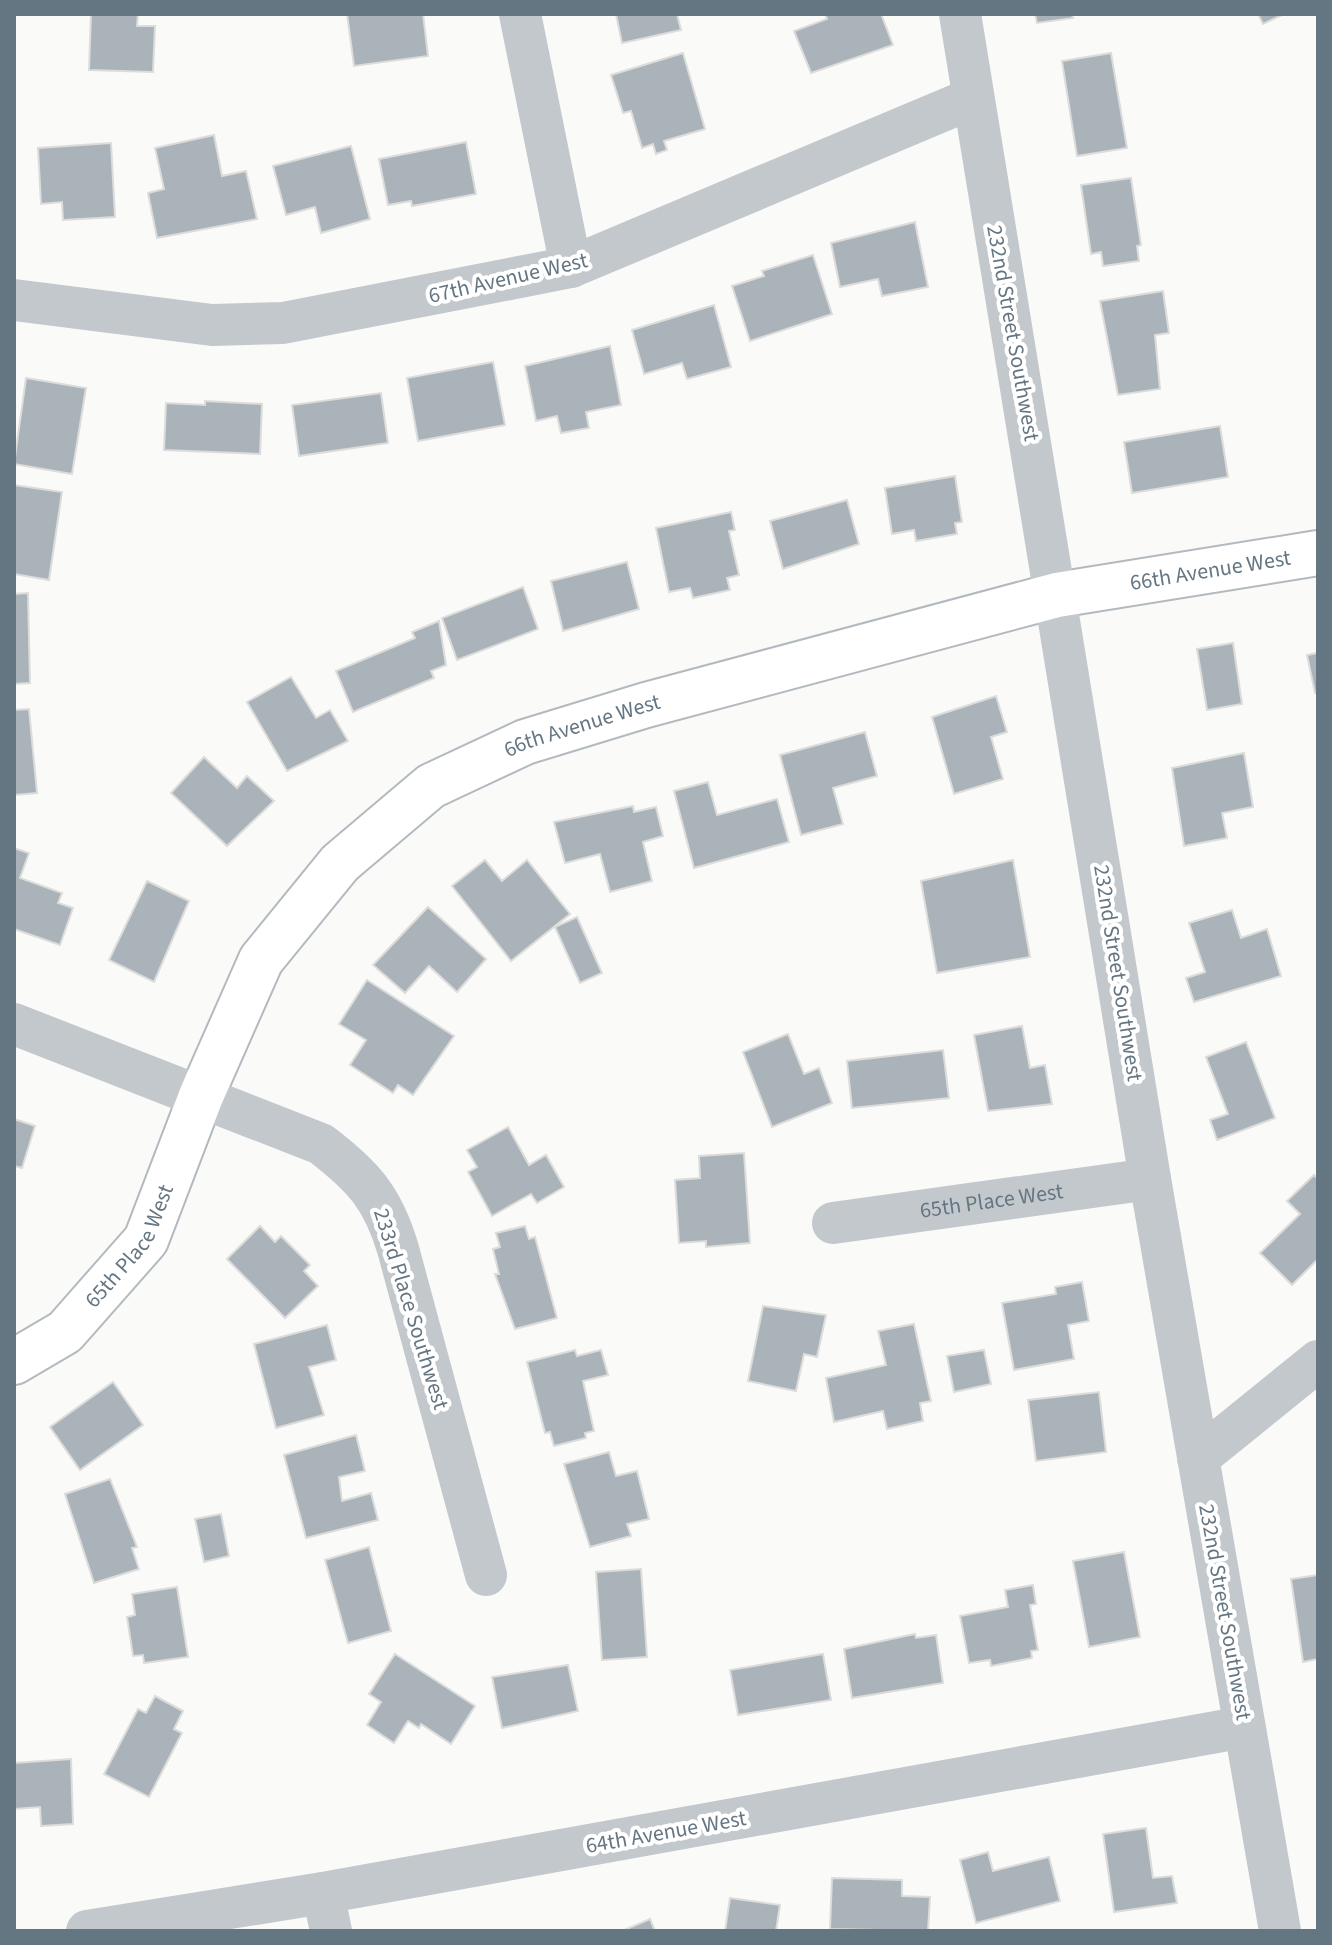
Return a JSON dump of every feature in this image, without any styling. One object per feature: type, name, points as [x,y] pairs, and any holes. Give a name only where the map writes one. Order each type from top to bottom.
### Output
[{"type":"street","points":[[520,14],[571,267]]},
{"type":"street","name":"232nd Street Southwest","points":[[960,14],[1150,1179],[1280,1931]]},
{"type":"street","name":"67th Avenue West","points":[[14,300],[212,325],[283,323],[571,267],[973,98]]},
{"type":"street","name":"66th Avenue West","points":[[201,1096],[261,960],[340,863],[431,786],[540,737],[646,705],[1057,595],[1318,553]]},
{"type":"street","points":[[14,1024],[201,1096]]},
{"type":"street","name":"65th Place West","points":[[14,1362],[65,1332],[146,1240],[201,1096]]},
{"type":"street","name":"233rd Place Southwest","points":[[201,1096],[321,1144],[350,1166],[375,1193],[390,1220],[486,1575]]},
{"type":"street","name":"65th Place West","points":[[833,1223],[1150,1179]]},
{"type":"street","points":[[1198,1458],[1318,1361]]},
{"type":"street","name":"64th Avenue West","points":[[87,1931],[327,1912],[1244,1727]]},
{"type":"building","points":[[91,14],[138,14],[137,26],[155,26],[153,72],[89,70]]},
{"type":"building","points":[[347,14],[423,14],[428,56],[354,66]]},
{"type":"building","points":[[616,14],[677,14],[681,30],[622,43]]},
{"type":"building","points":[[825,14],[881,14],[893,45],[811,73],[794,31],[827,19]]},
{"type":"building","points":[[1035,14],[1072,14],[1073,18],[1037,23]]},
{"type":"building","points":[[1258,14],[1284,14],[1263,24]]},
{"type":"building","points":[[683,53],[705,129],[664,141],[667,150],[656,154],[653,144],[642,148],[631,111],[623,113],[611,75]]},
{"type":"building","points":[[1111,53],[1127,148],[1077,156],[1062,61]]},
{"type":"building","points":[[214,135],[222,176],[246,171],[257,219],[157,238],[148,193],[164,189],[155,148]]},
{"type":"building","points":[[466,142],[476,194],[412,206],[411,201],[388,205],[379,159]]},
{"type":"building","points":[[111,143],[115,217],[63,220],[62,202],[41,204],[38,148]]},
{"type":"building","points":[[351,146],[370,219],[321,233],[315,207],[286,215],[273,166]]},
{"type":"building","points":[[1131,178],[1141,245],[1137,246],[1139,261],[1103,266],[1101,252],[1091,254],[1081,185]]},
{"type":"building","points":[[915,222],[928,287],[882,296],[878,279],[840,287],[831,243]]},
{"type":"building","points":[[813,255],[832,314],[750,341],[732,286],[764,276],[762,271]]},
{"type":"building","points":[[1163,291],[1169,333],[1155,335],[1160,389],[1118,395],[1100,301]]},
{"type":"building","points":[[714,305],[731,367],[687,379],[682,363],[644,374],[632,330]]},
{"type":"building","points":[[610,346],[621,405],[586,412],[589,428],[561,433],[557,416],[536,421],[525,366]]},
{"type":"building","points":[[493,362],[505,425],[418,441],[407,378]]},
{"type":"building","points":[[26,378],[86,388],[72,474],[14,464]]},
{"type":"building","points":[[381,393],[388,443],[299,456],[292,405]]},
{"type":"building","points":[[205,401],[262,404],[260,454],[164,450],[166,403],[205,405]]},
{"type":"building","points":[[1220,426],[1228,477],[1132,493],[1124,442]]},
{"type":"building","points":[[955,476],[962,522],[955,523],[957,534],[916,541],[914,530],[892,534],[885,488]]},
{"type":"building","points":[[14,485],[62,492],[49,580],[14,574]]},
{"type":"building","points":[[847,500],[859,544],[783,569],[770,521]]},
{"type":"building","points":[[731,512],[735,530],[729,531],[739,575],[727,578],[730,590],[693,598],[690,588],[669,592],[656,528]]},
{"type":"building","points":[[627,562],[639,609],[563,631],[551,581]]},
{"type":"building","points":[[523,587],[538,629],[457,660],[442,618]]},
{"type":"building","points":[[28,593],[30,683],[14,684],[14,594]]},
{"type":"building","points":[[439,621],[446,665],[431,671],[434,678],[353,712],[336,671],[415,638],[412,632]]},
{"type":"building","points":[[1233,643],[1242,704],[1207,710],[1197,649]]},
{"type":"building","points":[[1318,653],[1318,693],[1315,693],[1307,655]]},
{"type":"building","points":[[291,677],[316,718],[330,710],[348,741],[287,771],[247,702]]},
{"type":"building","points":[[996,696],[1007,732],[991,737],[1003,779],[954,794],[932,717]]},
{"type":"building","points":[[29,709],[37,793],[14,795],[14,710]]},
{"type":"building","points":[[865,732],[877,776],[833,788],[843,824],[801,835],[780,755]]},
{"type":"building","points":[[1244,753],[1253,807],[1222,813],[1227,838],[1184,846],[1172,768]]},
{"type":"building","points":[[204,757],[237,788],[247,776],[274,801],[227,846],[171,793]]},
{"type":"building","points":[[708,782],[717,815],[777,799],[789,842],[694,868],[674,791]]},
{"type":"building","points":[[633,806],[634,812],[656,807],[663,836],[643,842],[652,881],[610,892],[600,854],[565,863],[554,822]]},
{"type":"building","points":[[14,848],[29,853],[20,878],[62,893],[58,903],[73,908],[60,945],[14,929]]},
{"type":"building","points":[[485,860],[502,881],[527,860],[570,914],[511,961],[452,886]]},
{"type":"building","points":[[1013,860],[1030,957],[937,973],[921,881]]},
{"type":"building","points":[[147,881],[189,901],[154,982],[109,960]]},
{"type":"building","points":[[428,907],[486,959],[457,992],[429,966],[405,993],[373,965]]},
{"type":"building","points":[[1232,910],[1241,938],[1267,929],[1281,976],[1194,1002],[1186,978],[1205,972],[1189,923]]},
{"type":"building","points":[[577,917],[602,973],[580,983],[555,927]]},
{"type":"building","points":[[367,980],[454,1036],[413,1095],[398,1085],[393,1093],[350,1065],[366,1040],[339,1024]]},
{"type":"building","points":[[1022,1026],[1030,1068],[1045,1065],[1052,1104],[988,1111],[974,1035]]},
{"type":"building","points":[[788,1034],[804,1074],[819,1068],[832,1103],[772,1127],[743,1052]]},
{"type":"building","points":[[1246,1042],[1275,1118],[1217,1140],[1210,1120],[1228,1114],[1206,1057]]},
{"type":"building","points":[[943,1050],[949,1098],[852,1108],[847,1061]]},
{"type":"building","points":[[14,1119],[35,1126],[22,1168],[14,1166]]},
{"type":"building","points":[[508,1127],[529,1165],[546,1155],[564,1187],[537,1203],[531,1194],[492,1216],[468,1172],[477,1167],[467,1150]]},
{"type":"building","points":[[744,1153],[750,1243],[706,1247],[706,1241],[679,1243],[675,1180],[700,1178],[699,1156]]},
{"type":"building","points":[[1314,1175],[1318,1179],[1318,1259],[1292,1285],[1260,1253],[1300,1214],[1287,1201]]},
{"type":"building","points":[[260,1226],[275,1242],[281,1236],[310,1265],[304,1271],[318,1286],[285,1318],[227,1259]]},
{"type":"building","points":[[525,1226],[529,1239],[535,1237],[557,1318],[515,1329],[495,1274],[499,1274],[493,1249],[500,1247],[496,1233]]},
{"type":"building","points":[[1082,1282],[1089,1321],[1068,1325],[1074,1359],[1014,1370],[1002,1303],[1056,1294],[1055,1287]]},
{"type":"building","points":[[763,1306],[826,1315],[817,1357],[804,1354],[796,1391],[748,1381]]},
{"type":"building","points":[[914,1324],[931,1401],[920,1403],[923,1421],[887,1429],[883,1411],[834,1422],[826,1378],[886,1365],[878,1331]]},
{"type":"building","points":[[327,1325],[336,1360],[309,1367],[324,1415],[276,1428],[254,1344]]},
{"type":"building","points":[[575,1350],[577,1356],[601,1350],[608,1375],[583,1381],[594,1431],[585,1433],[586,1438],[554,1446],[550,1432],[545,1433],[527,1362]]},
{"type":"building","points":[[984,1350],[991,1384],[954,1392],[947,1356]]},
{"type":"building","points":[[113,1382],[143,1425],[80,1470],[50,1427]]},
{"type":"building","points":[[1099,1392],[1106,1452],[1036,1461],[1028,1400]]},
{"type":"building","points":[[356,1435],[365,1471],[339,1477],[342,1501],[371,1493],[378,1520],[306,1538],[284,1455]]},
{"type":"building","points":[[609,1452],[616,1476],[637,1471],[649,1519],[627,1524],[631,1536],[590,1547],[564,1464]]},
{"type":"building","points":[[110,1479],[137,1547],[132,1548],[139,1569],[94,1583],[65,1494]]},
{"type":"building","points":[[221,1514],[229,1556],[204,1562],[195,1519]]},
{"type":"building","points":[[369,1547],[391,1631],[348,1643],[325,1560]]},
{"type":"building","points":[[1124,1552],[1140,1637],[1089,1647],[1073,1561]]},
{"type":"building","points":[[641,1569],[647,1657],[602,1660],[596,1572]]},
{"type":"building","points":[[1318,1575],[1318,1659],[1303,1662],[1291,1579]]},
{"type":"building","points":[[1033,1585],[1036,1604],[1030,1605],[1038,1650],[1031,1651],[1032,1658],[991,1666],[990,1660],[969,1663],[960,1616],[1008,1607],[1005,1590]]},
{"type":"building","points":[[177,1587],[188,1657],[144,1663],[143,1655],[133,1656],[127,1617],[135,1615],[132,1594]]},
{"type":"building","points":[[915,1634],[916,1638],[936,1635],[943,1683],[852,1698],[844,1649]]},
{"type":"building","points":[[395,1654],[475,1706],[451,1744],[421,1724],[419,1728],[408,1721],[394,1743],[367,1725],[381,1702],[369,1694]]},
{"type":"building","points":[[823,1654],[831,1700],[738,1715],[730,1670]]},
{"type":"building","points":[[568,1665],[578,1711],[502,1728],[492,1677]]},
{"type":"building","points":[[155,1696],[183,1711],[174,1729],[182,1733],[149,1797],[104,1774],[138,1709],[146,1713]]},
{"type":"building","points":[[71,1759],[73,1824],[41,1826],[40,1807],[14,1809],[14,1763]]},
{"type":"building","points":[[1146,1828],[1153,1878],[1172,1876],[1177,1903],[1114,1912],[1103,1834]]},
{"type":"building","points":[[988,1852],[993,1871],[1049,1857],[1060,1901],[976,1923],[960,1860]]},
{"type":"building","points":[[832,1878],[902,1880],[902,1896],[930,1897],[928,1931],[830,1929]]},
{"type":"building","points":[[730,1898],[780,1905],[776,1931],[725,1931]]},
{"type":"building","points":[[650,1919],[655,1931],[622,1931]]}]
